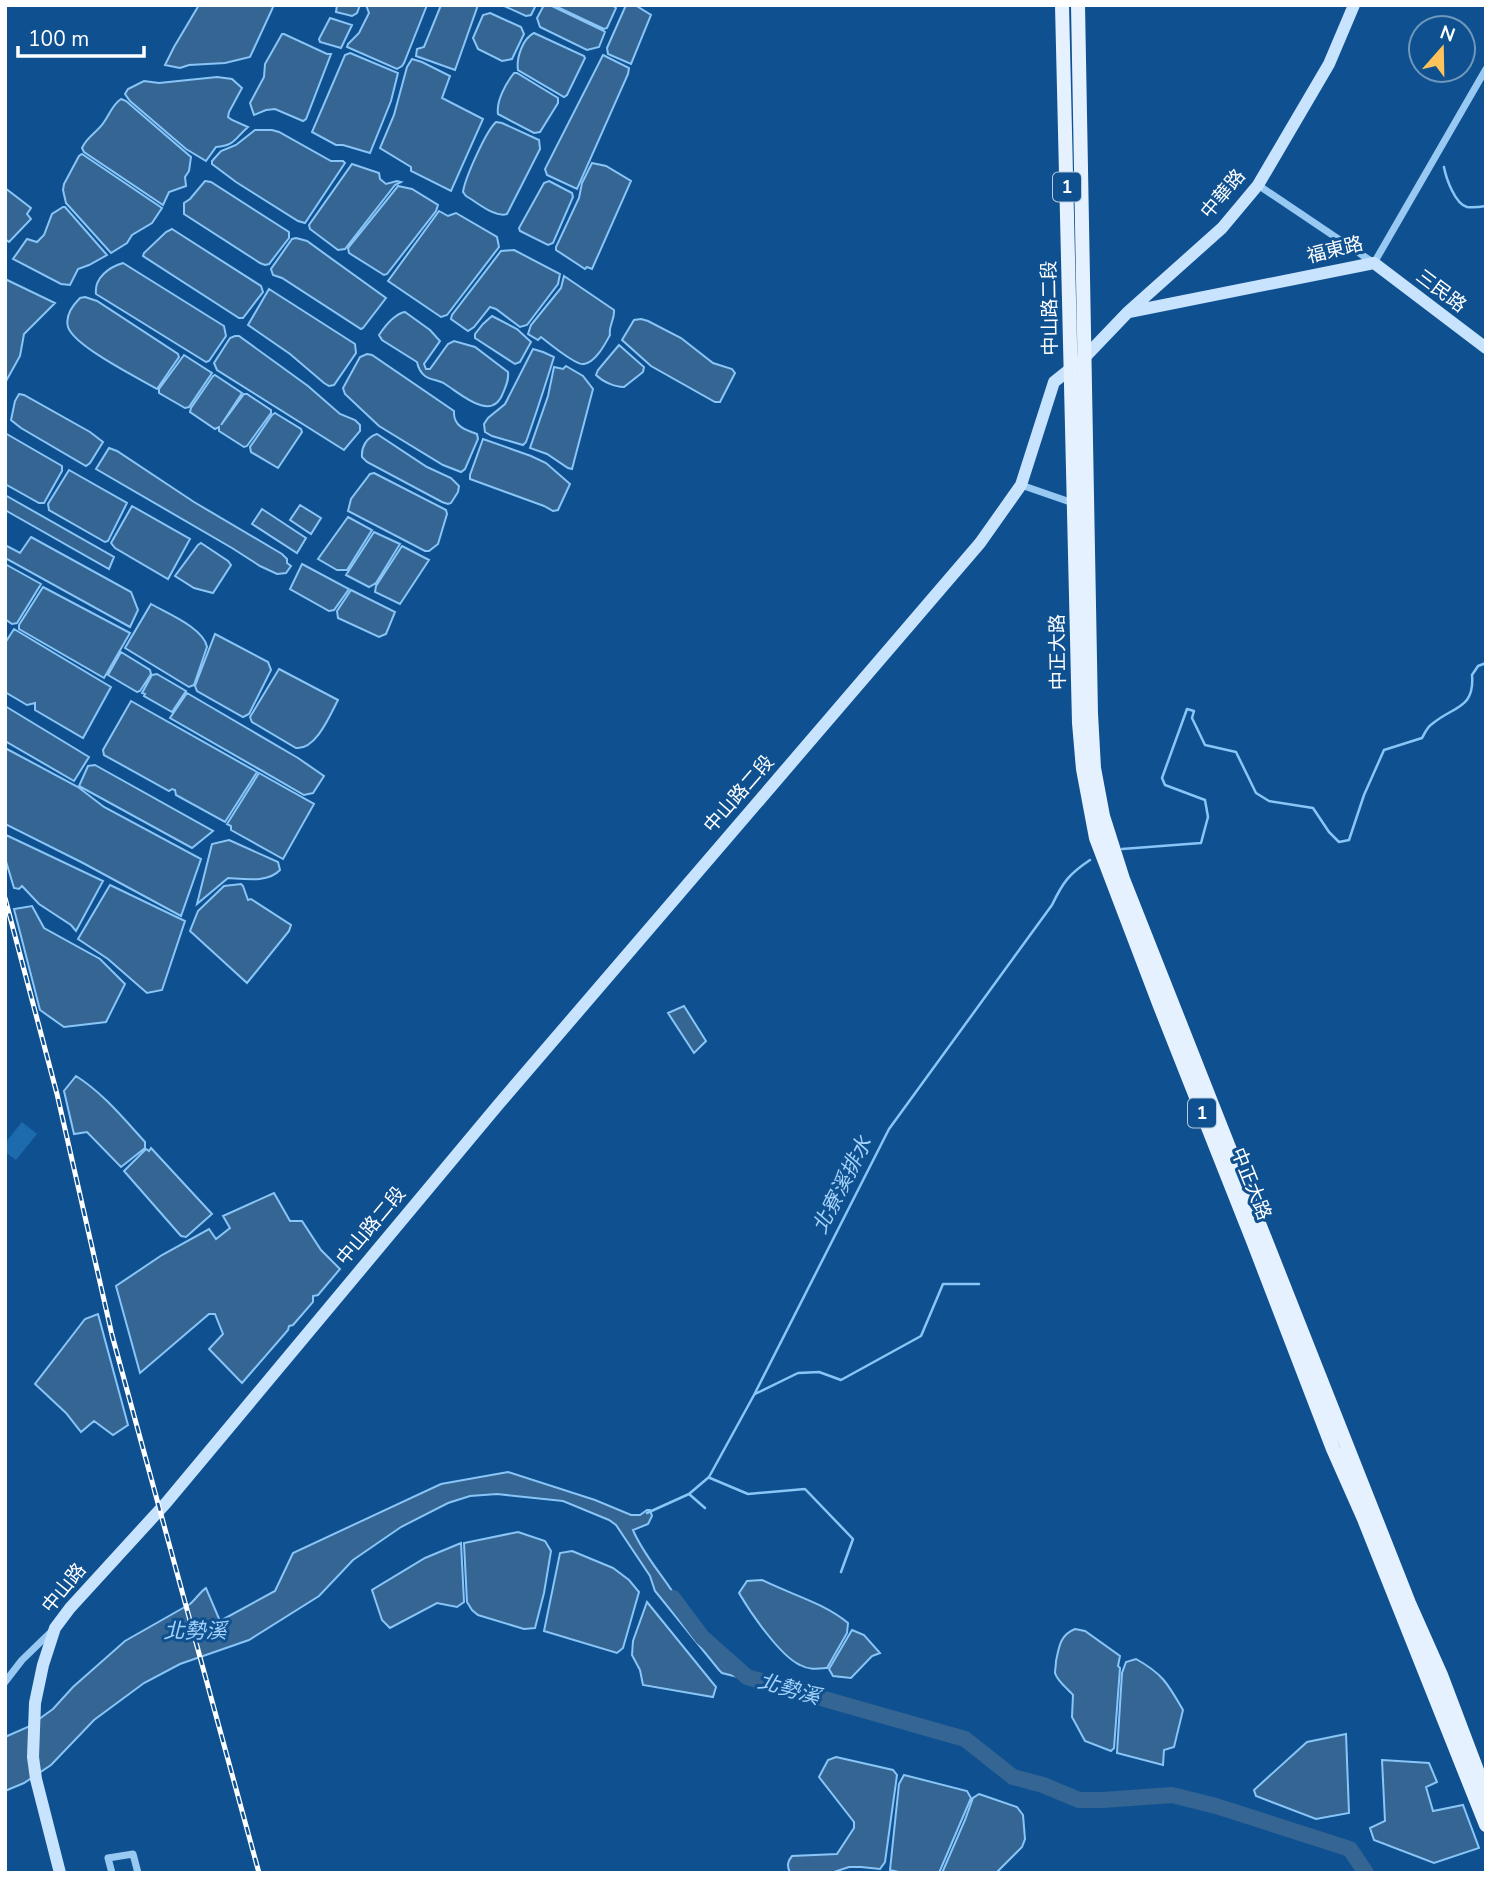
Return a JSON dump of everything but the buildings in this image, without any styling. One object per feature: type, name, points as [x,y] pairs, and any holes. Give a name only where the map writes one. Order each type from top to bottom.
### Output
[{"type":"main road","name":"中山路二段","points":[[1062,5],[1070,368]]},
{"type":"main road","name":"中山路二段","points":[[1078,5],[1084,358]]},
{"type":"main road","name":"中正大路","points":[[1084,358],[1091,714],[1094,768],[1103,816],[1115,857],[1486,1825]]},
{"type":"main road","name":"中正大路","points":[[1070,368],[1079,723],[1083,769],[1096,838],[1333,1449],[1441,1675],[1486,1794]]},
{"type":"street","name":"中華路","points":[[1070,368],[1084,358],[1128,312],[1222,228],[1258,185],[1329,64],[1354,5]]},
{"type":"street","name":"福東路","points":[[1128,312],[1374,264],[1486,69]]},
{"type":"street","points":[[1258,185],[1374,264]]},
{"type":"street","name":"三民路","points":[[1374,264],[1486,348]]},
{"type":"street","name":"中山路二段","points":[[166,1503],[498,1105],[980,543],[1021,485],[1054,382],[1070,368]]},
{"type":"street","points":[[1021,485],[1074,504]]},
{"type":"street","name":"中山路","points":[[60,1873],[33,1757],[33,1719],[43,1665],[55,1628],[70,1608],[166,1503]]},
{"type":"street","points":[[5,1682],[22,1660],[55,1628]]},
{"type":"street","points":[[112,1873],[108,1858],[133,1854],[138,1873]]},
{"type":"shaded area","points":[[22,1122],[37,1134],[16,1160],[5,1152],[5,1143]]},
{"type":"water","points":[[199,5],[274,5],[250,57],[180,68],[165,65]]},
{"type":"water","points":[[337,5],[360,5],[357,13],[352,16],[336,12]]},
{"type":"water","points":[[366,5],[427,5],[404,63],[397,69],[347,47],[359,33],[369,13]]},
{"type":"water","points":[[441,5],[478,5],[455,70],[416,56],[417,49],[424,47]]},
{"type":"water","points":[[502,5],[536,5],[531,15],[526,16]]},
{"type":"water","points":[[544,5],[552,6],[605,32],[599,47],[587,50],[540,27],[537,18]]},
{"type":"water","points":[[553,5],[612,5],[616,8],[607,28],[604,29]]},
{"type":"water","points":[[626,5],[635,5],[651,15],[631,64],[608,54],[607,48]]},
{"type":"water","points":[[490,13],[521,27],[524,34],[512,59],[502,61],[478,49],[473,38],[483,15]]},
{"type":"water","points":[[330,18],[352,25],[341,48],[320,42]]},
{"type":"water","points":[[534,33],[585,58],[564,97],[518,70],[521,49]]},
{"type":"water","points":[[282,34],[331,54],[303,121],[275,109],[254,115],[250,103],[264,77],[265,64]]},
{"type":"water","points":[[350,53],[398,73],[391,101],[370,153],[336,145],[312,132],[345,55]]},
{"type":"water","points":[[603,55],[629,68],[628,74],[577,189],[547,175],[545,169]]},
{"type":"water","points":[[412,59],[450,76],[442,98],[483,119],[451,191],[411,171],[411,167],[380,148]]},
{"type":"water","points":[[514,73],[558,98],[558,103],[540,132],[534,133],[498,114],[502,92]]},
{"type":"water","points":[[217,77],[232,79],[242,88],[228,117],[248,127],[231,143],[216,147],[206,161],[186,149],[125,94],[128,89],[144,81],[159,83]]},
{"type":"water","points":[[121,99],[191,157],[189,171],[185,177],[186,186],[169,192],[163,205],[84,152],[82,148]]},
{"type":"water","points":[[496,122],[539,140],[540,149],[507,214],[502,215],[486,209],[463,192],[476,155]]},
{"type":"water","points":[[255,130],[279,132],[331,161],[345,163],[305,223],[236,182],[212,164],[221,151],[236,145]]},
{"type":"water","points":[[82,154],[162,208],[152,223],[132,235],[127,243],[111,253],[66,203],[64,184]]},
{"type":"water","points":[[592,163],[606,166],[631,181],[592,269],[585,269],[556,250],[556,247]]},
{"type":"water","points":[[352,164],[379,173],[380,179],[386,184],[401,182],[395,185],[345,249],[338,250],[310,229],[309,225]]},
{"type":"water","points":[[205,181],[211,182],[289,232],[289,238],[269,264],[260,263],[184,214],[184,203]]},
{"type":"water","points":[[549,181],[572,193],[573,197],[553,243],[548,245],[519,228],[544,183]]},
{"type":"water","points":[[398,186],[412,189],[438,205],[384,275],[349,253],[348,248]]},
{"type":"water","points":[[5,188],[31,208],[27,214],[31,219],[9,242],[5,239]]},
{"type":"water","points":[[63,207],[107,255],[78,269],[70,285],[61,284],[13,259],[27,239],[37,242],[44,235],[52,214]]},
{"type":"water","points":[[439,211],[448,216],[456,213],[497,237],[499,247],[447,315],[441,317],[388,281]]},
{"type":"water","points":[[172,229],[261,286],[263,292],[243,318],[239,318],[143,256]]},
{"type":"water","points":[[292,239],[307,241],[386,298],[363,328],[273,275],[271,269]]},
{"type":"water","points":[[514,250],[560,274],[558,284],[527,325],[520,327],[490,307],[468,331],[451,319],[501,251]]},
{"type":"water","points":[[123,263],[224,326],[226,336],[209,361],[206,362],[96,294],[100,278],[113,267]]},
{"type":"water","points":[[564,276],[614,310],[610,335],[603,348],[588,363],[580,364],[541,337],[538,340],[528,334],[531,325],[561,288]]},
{"type":"water","points":[[5,279],[55,303],[24,334],[20,356],[5,383]]},
{"type":"water","points":[[269,289],[355,344],[356,353],[334,385],[324,383],[290,354],[248,325]]},
{"type":"water","points":[[85,297],[97,301],[178,354],[179,357],[157,389],[108,361],[73,335],[67,323],[69,315],[77,301]]},
{"type":"water","points":[[405,312],[440,341],[424,364],[426,369],[430,369],[448,344],[454,341],[475,347],[508,372],[506,385],[498,402],[492,406],[476,404],[443,383],[425,376],[417,362],[382,340],[379,335],[387,324]]},
{"type":"water","points":[[492,316],[517,329],[531,342],[520,362],[515,364],[475,338],[475,334]]},
{"type":"water","points":[[641,319],[681,338],[713,363],[732,369],[735,373],[720,402],[715,402],[651,366],[622,340],[634,320]]},
{"type":"water","points":[[239,336],[308,386],[340,414],[360,425],[360,431],[344,450],[217,370],[214,363],[230,338]]},
{"type":"water","points":[[619,345],[644,367],[643,372],[624,387],[609,384],[596,375]]},
{"type":"water","points":[[533,349],[554,357],[523,445],[492,436],[485,432],[484,424],[505,404]]},
{"type":"water","points":[[367,354],[454,411],[458,424],[477,434],[478,439],[465,469],[461,472],[443,465],[379,426],[345,394],[343,388],[360,357]]},
{"type":"water","points":[[184,355],[212,373],[189,407],[185,408],[159,393],[159,389]]},
{"type":"water","points":[[566,366],[583,376],[593,389],[572,469],[547,454],[530,448],[548,396],[554,367],[563,369]]},
{"type":"water","points":[[215,375],[242,393],[221,425],[244,394],[271,410],[247,446],[244,447],[219,431],[219,427],[215,429],[190,412]]},
{"type":"water","points":[[19,394],[90,432],[103,442],[90,463],[86,466],[11,420]]},
{"type":"water","points":[[275,413],[302,432],[278,468],[251,452],[250,447]]},
{"type":"water","points":[[5,433],[62,466],[62,471],[44,503],[39,503],[5,484]]},
{"type":"water","points":[[377,434],[427,467],[451,478],[459,486],[451,503],[442,502],[367,462],[362,457],[364,446],[370,437]]},
{"type":"water","points":[[483,439],[546,463],[570,484],[558,510],[553,511],[470,479]]},
{"type":"water","points":[[109,448],[282,554],[291,566],[286,573],[277,574],[260,566],[96,469]]},
{"type":"water","points":[[69,470],[127,503],[108,541],[105,542],[49,510],[48,504]]},
{"type":"water","points":[[374,473],[446,510],[438,544],[425,551],[348,511],[351,499],[370,474]]},
{"type":"water","points":[[5,495],[114,557],[109,569],[5,510]]},
{"type":"water","points":[[300,505],[321,518],[311,534],[290,520]]},
{"type":"water","points":[[132,506],[190,539],[168,579],[111,543]]},
{"type":"water","points":[[262,509],[306,538],[297,553],[252,524]]},
{"type":"water","points":[[348,517],[372,530],[347,570],[337,570],[318,559]]},
{"type":"water","points":[[374,532],[400,544],[376,583],[369,587],[346,575]]},
{"type":"water","points":[[31,537],[131,592],[138,610],[130,627],[5,558],[5,545],[20,553]]},
{"type":"water","points":[[201,543],[231,565],[213,593],[194,588],[175,576]]},
{"type":"water","points":[[402,546],[429,560],[400,604],[375,592],[376,586]]},
{"type":"water","points":[[5,564],[41,584],[17,623],[12,624],[5,619]]},
{"type":"water","points":[[302,564],[349,589],[334,610],[329,611],[290,589]]},
{"type":"water","points":[[43,587],[130,633],[104,678],[19,629]]},
{"type":"water","points":[[351,590],[395,612],[386,634],[379,637],[338,618],[337,611]]},
{"type":"water","points":[[151,604],[192,627],[204,640],[207,647],[194,685],[189,687],[125,648]]},
{"type":"water","points":[[14,629],[111,687],[83,738],[35,710],[35,703],[27,705],[5,692],[5,643]]},
{"type":"water","points":[[215,634],[268,662],[271,670],[249,714],[243,717],[197,691],[195,686]]},
{"type":"water","points":[[121,652],[150,670],[151,674],[140,691],[137,692],[108,675]]},
{"type":"water","points":[[279,669],[338,700],[322,730],[303,747],[296,748],[252,722],[250,717]]},
{"type":"water","points":[[157,674],[186,691],[172,712],[142,693],[152,675]]},
{"type":"water","points":[[187,693],[324,776],[313,793],[304,795],[170,718]]},
{"type":"water","points":[[131,701],[257,772],[225,822],[176,795],[175,790],[169,791],[104,755],[103,750]]},
{"type":"water","points":[[5,706],[89,757],[74,781],[5,741]]},
{"type":"water","points":[[5,748],[78,787],[104,807],[201,859],[181,916],[5,824]]},
{"type":"water","points":[[95,765],[213,831],[192,848],[79,786],[88,766]]},
{"type":"water","points":[[259,773],[314,804],[283,859],[231,830],[231,826],[227,824]]},
{"type":"water","points":[[6,835],[103,881],[76,931],[39,904],[22,886],[19,889],[14,888],[5,858]]},
{"type":"water","points":[[229,840],[278,862],[280,870],[263,879],[228,878],[197,904],[212,844]]},
{"type":"water","points":[[241,884],[248,900],[251,899],[291,925],[247,983],[190,931],[198,911],[224,886]]},
{"type":"water","points":[[110,885],[185,921],[162,990],[147,993],[108,959],[78,939]]},
{"type":"water","points":[[32,906],[44,928],[100,959],[125,984],[106,1022],[64,1027],[40,1010],[14,909]]},
{"type":"water","points":[[684,1006],[706,1041],[694,1053],[668,1013]]},
{"type":"water","points":[[76,1076],[104,1098],[145,1142],[145,1148],[121,1167],[87,1132],[74,1134],[64,1091]]},
{"type":"water","points":[[151,1148],[212,1214],[186,1237],[181,1236],[124,1171],[146,1149],[149,1151]]},
{"type":"water","points":[[274,1193],[290,1221],[302,1221],[321,1250],[340,1269],[318,1295],[313,1296],[313,1302],[293,1325],[289,1326],[242,1383],[209,1349],[223,1334],[215,1314],[209,1314],[140,1373],[116,1286],[162,1255],[209,1229],[216,1239],[230,1228],[223,1216]]},
{"type":"water","points":[[98,1314],[128,1425],[113,1435],[94,1421],[81,1432],[66,1413],[35,1384],[85,1319]]},
{"type":"water","name":"北勢溪","points":[[508,1472],[595,1500],[631,1515],[640,1515],[650,1510],[652,1516],[648,1524],[633,1530],[642,1547],[709,1649],[725,1667],[739,1672],[750,1671],[746,1679],[719,1670],[655,1591],[650,1576],[616,1525],[609,1520],[563,1501],[497,1494],[470,1496],[448,1503],[401,1527],[353,1560],[319,1596],[249,1640],[180,1664],[144,1683],[94,1720],[51,1765],[24,1783],[5,1791],[5,1737],[28,1727],[53,1709],[73,1687],[125,1641],[190,1604],[206,1588],[220,1621],[275,1591],[293,1553],[441,1484]]},
{"type":"water","points":[[518,1532],[545,1541],[551,1551],[535,1628],[524,1629],[478,1615],[467,1602],[464,1543]]},
{"type":"water","points":[[461,1543],[464,1602],[457,1607],[437,1603],[390,1628],[382,1620],[372,1590],[425,1558]]},
{"type":"water","points":[[572,1551],[613,1568],[639,1592],[623,1648],[617,1653],[544,1631],[560,1553]]},
{"type":"water","points":[[762,1580],[817,1604],[848,1623],[847,1633],[827,1668],[807,1668],[792,1660],[758,1622],[739,1593],[747,1581]]},
{"type":"water","points":[[647,1602],[716,1687],[713,1697],[643,1685],[640,1670],[632,1655],[633,1641]]},
{"type":"water","points":[[1075,1629],[1085,1631],[1120,1656],[1114,1748],[1111,1751],[1085,1741],[1072,1717],[1073,1695],[1055,1673],[1061,1642]]},
{"type":"water","points":[[852,1630],[864,1635],[880,1653],[872,1656],[851,1678],[833,1676],[829,1669]]},
{"type":"water","points":[[1136,1659],[1164,1680],[1183,1710],[1174,1747],[1164,1750],[1163,1765],[1117,1753],[1122,1673],[1126,1662]]},
{"type":"water","points":[[1346,1734],[1349,1813],[1316,1819],[1256,1796],[1254,1790],[1307,1742]]},
{"type":"water","points":[[836,1757],[893,1770],[897,1775],[885,1862],[880,1869],[849,1867],[831,1873],[790,1873],[788,1864],[792,1856],[837,1854],[854,1828],[854,1822],[819,1777],[828,1760]]},
{"type":"water","points":[[1382,1760],[1429,1763],[1437,1782],[1426,1787],[1433,1811],[1463,1805],[1479,1848],[1434,1863],[1374,1840],[1370,1828],[1385,1821]]},
{"type":"water","points":[[904,1775],[967,1791],[971,1798],[939,1873],[903,1873],[890,1870],[899,1784]]},
{"type":"water","points":[[979,1794],[1017,1807],[1023,1815],[1025,1839],[1022,1847],[996,1873],[942,1873],[973,1798]]},
{"type":"waterway","name":"北寮溪排水","points":[[1444,167],[1452,190],[1463,205],[1486,206]]},
{"type":"waterway","name":"北寮溪排水","points":[[1122,849],[1201,843],[1208,817],[1205,800],[1165,785],[1162,778],[1187,709],[1194,711],[1192,718],[1205,745],[1236,752],[1256,793],[1269,801],[1313,808],[1339,842],[1349,840],[1364,795],[1384,750],[1422,738],[1430,725],[1461,706],[1470,694],[1472,675],[1478,666],[1486,663]]},
{"type":"waterway","name":"北寮溪排水","points":[[647,1513],[689,1494],[709,1477],[754,1395],[889,1129],[1052,905],[1063,884],[1090,860]]},
{"type":"waterway","points":[[755,1394],[798,1373],[819,1372],[841,1380],[921,1336],[943,1284],[979,1284]]},
{"type":"waterway","points":[[710,1478],[748,1494],[805,1489],[853,1539],[841,1572]]},
{"type":"waterway","points":[[689,1494],[705,1508]]},
{"type":"waterway","name":"北勢溪","points":[[673,1598],[702,1637],[747,1677],[965,1739],[1013,1777],[1043,1785],[1079,1800],[1172,1795],[1216,1806],[1350,1849],[1366,1873]]},
{"type":"railway","points":[[5,898],[57,1094],[112,1335],[259,1873]]}]
